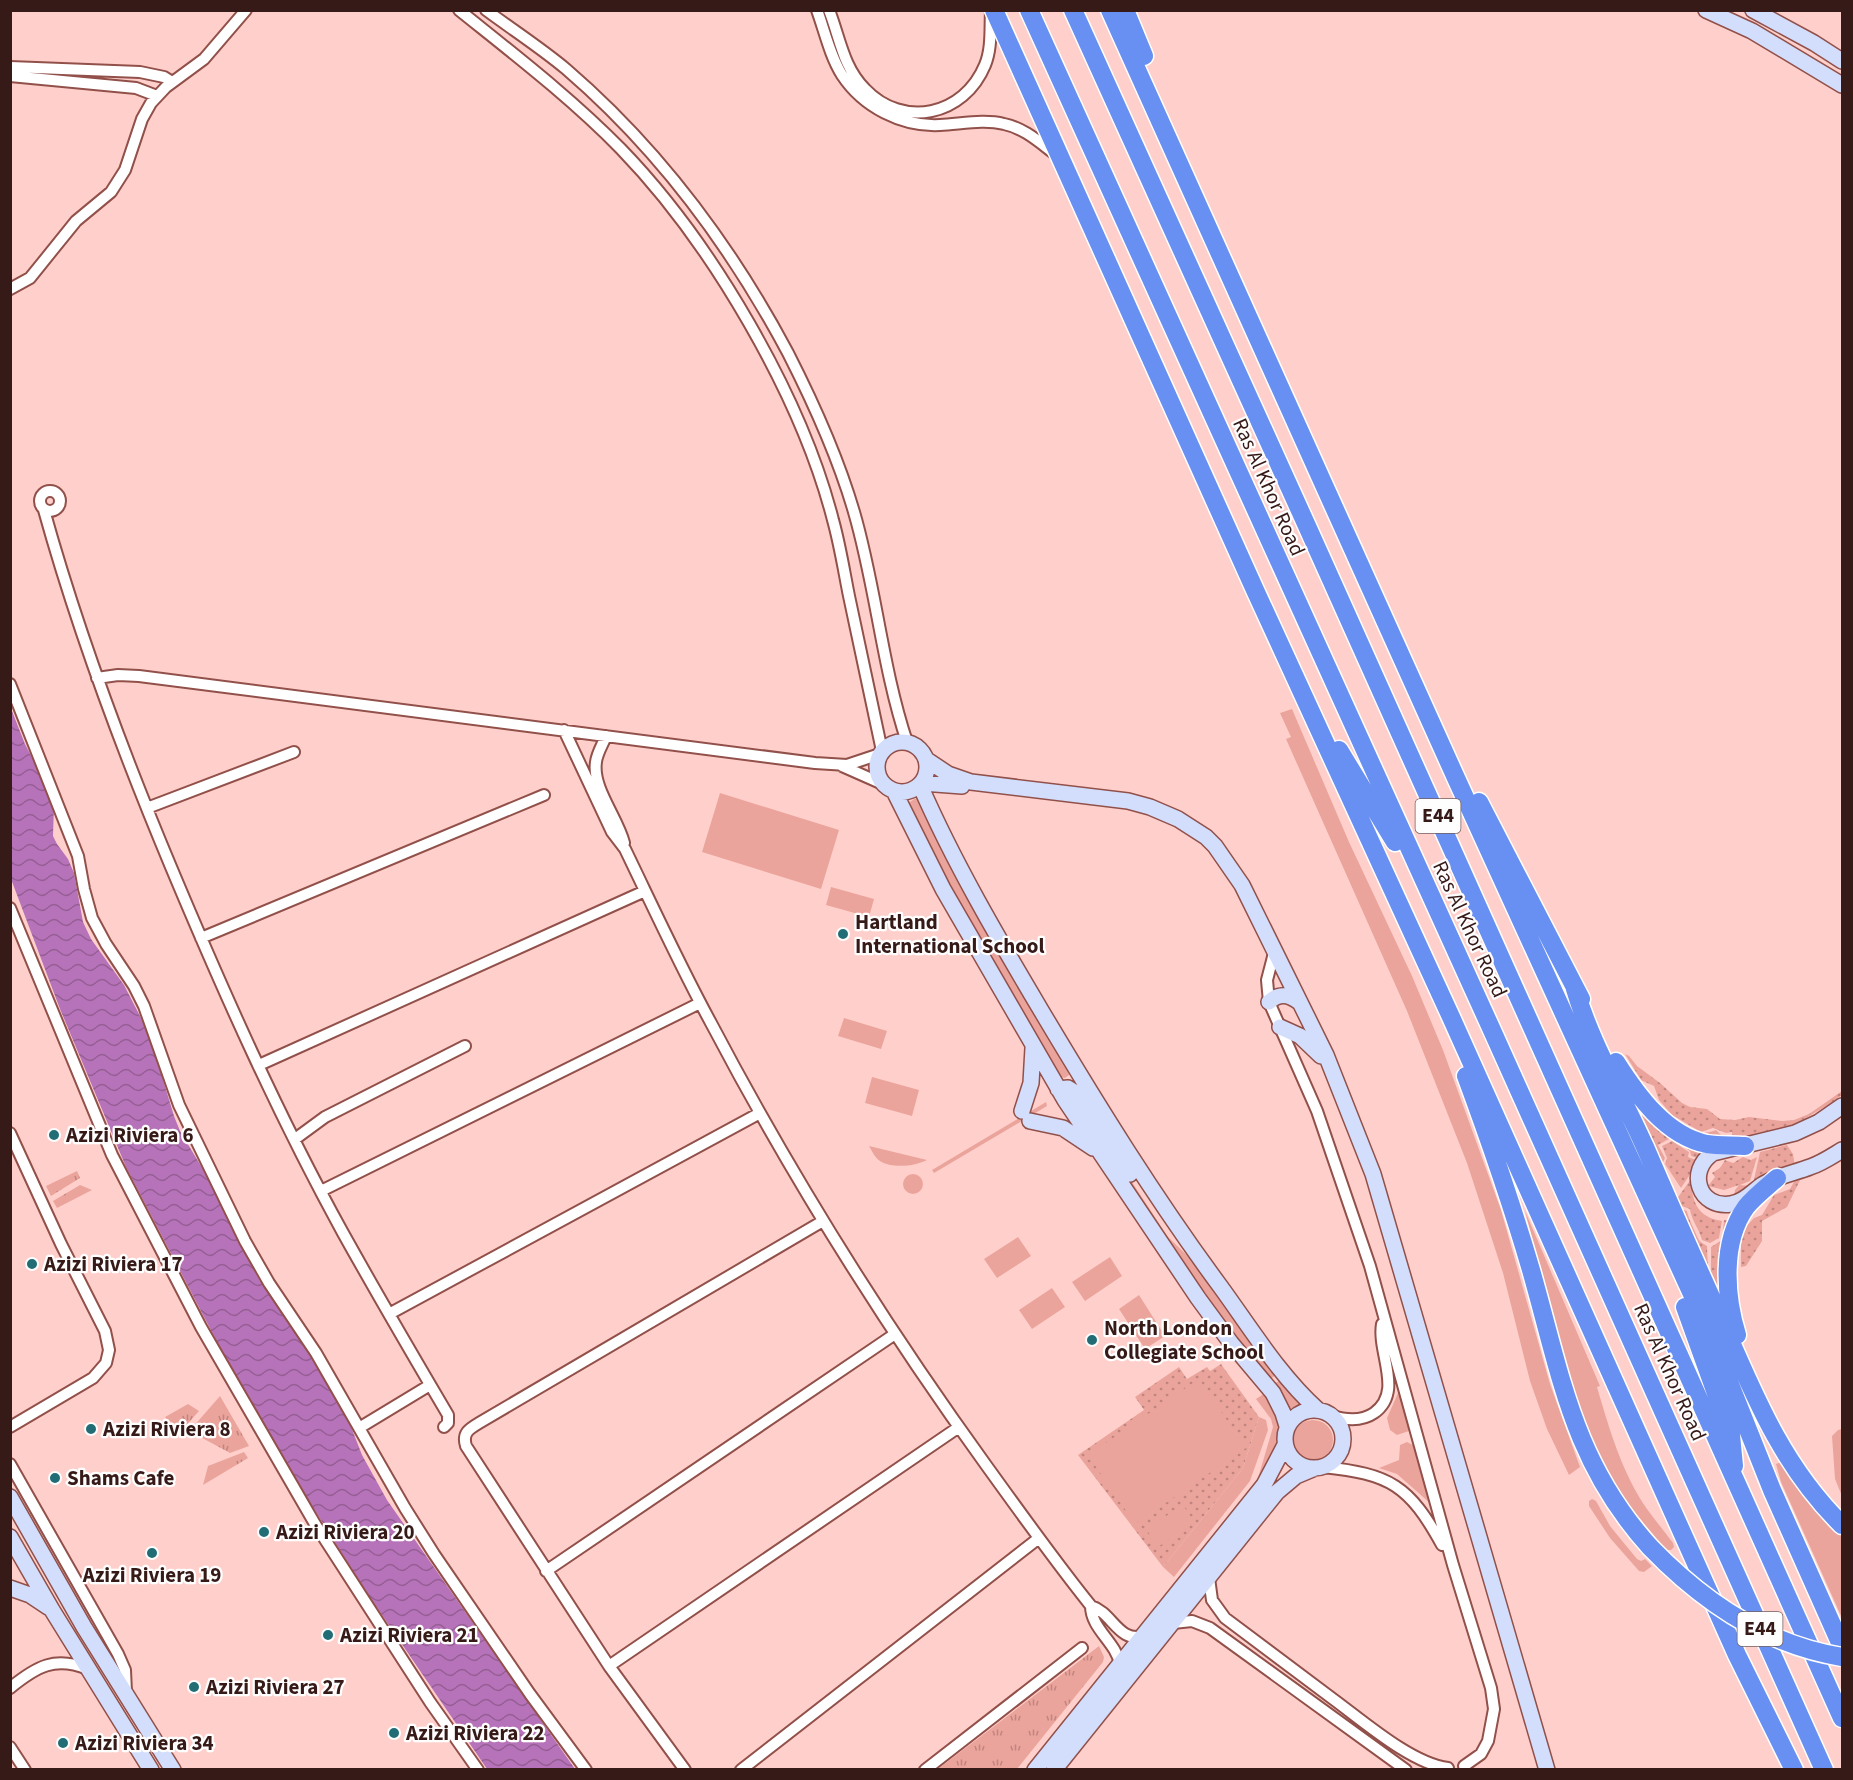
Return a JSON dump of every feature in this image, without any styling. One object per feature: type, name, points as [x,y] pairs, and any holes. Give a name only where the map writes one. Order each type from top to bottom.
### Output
[{"type":"highway","points":[[992,10],[1451,1017],[1737,1655],[1794,1770]]},
{"type":"highway","name":"Ras Al Khor Road","points":[[1029,10],[1491,1028],[1824,1770]]},
{"type":"highway","name":"Ras Al Khor Road","points":[[1073,10],[1308,526],[1842,1718]]},
{"type":"highway","points":[[1110,10],[1712,1339],[1772,1490],[1842,1647]]},
{"type":"highway","points":[[1125,10],[1169,116],[1170,146]]},
{"type":"highway","points":[[1292,671],[1440,917]]},
{"type":"highway","points":[[1456,778],[1470,791],[1484,811],[1575,989],[1622,1072],[1639,1095],[1656,1115],[1696,1141],[1717,1145],[1744,1146]]},
{"type":"highway","points":[[1575,989],[1588,1028],[1628,1108],[1747,1378],[1796,1471],[1812,1493],[1842,1526]]},
{"type":"highway","points":[[1451,1017],[1458,1053],[1501,1173],[1533,1277],[1561,1386],[1575,1425],[1607,1491],[1635,1531],[1671,1569],[1695,1590],[1748,1624],[1805,1648],[1842,1658]]},
{"type":"highway","points":[[1630,1159],[1641,1199],[1688,1314],[1731,1435],[1735,1457],[1733,1474]]},
{"type":"highway","points":[[1769,1422],[1735,1330],[1728,1269],[1731,1244],[1742,1214],[1777,1178]]},
{"type":"highway","points":[[1737,1655],[1781,1770]]},
{"type":"street","points":[[10,289],[30,278],[76,221],[103,199],[117,183],[128,163],[142,119],[157,96],[204,59],[246,10]]},
{"type":"street","points":[[459,10],[556,89],[623,151],[695,239],[755,335],[798,422],[833,520],[881,753],[877,770],[890,788],[944,890],[1032,1045],[1073,1089],[1156,1215],[1172,1232],[1186,1239],[1291,1382],[1318,1410],[1351,1420],[1368,1417],[1382,1406],[1389,1389],[1381,1336],[1384,1318]]},
{"type":"street","points":[[486,10],[532,42],[566,70],[647,149],[704,217],[762,307],[813,405],[852,504],[896,706],[907,742]]},
{"type":"street","points":[[818,10],[834,60],[842,76],[863,99],[881,111],[902,120],[925,125],[986,122],[1007,124],[1025,132],[1060,157]]},
{"type":"street","points":[[828,10],[846,62],[864,88],[887,107],[916,114],[945,106],[974,84],[983,70],[988,55],[992,10]]},
{"type":"street","points":[[1706,10],[1752,31],[1842,85]]},
{"type":"street","points":[[1754,10],[1814,43],[1842,62]]},
{"type":"street","points":[[1814,43],[1842,46]]},
{"type":"street","points":[[13,72],[150,73],[172,82]]},
{"type":"street","points":[[13,72],[136,88],[157,96]]},
{"type":"street","points":[[44,510],[67,590],[97,678],[147,808],[201,938],[259,1065],[321,1191],[449,1417],[444,1427]]},
{"type":"street","points":[[97,678],[118,675],[139,676],[839,765],[890,788],[911,791],[921,784],[927,774],[927,760]]},
{"type":"street","points":[[10,684],[78,856],[92,918],[144,1006],[189,1129],[257,1262],[316,1353],[434,1554],[530,1694],[586,1770]]},
{"type":"street","points":[[564,730],[612,832],[625,849]]},
{"type":"street","points":[[606,736],[597,756],[597,776],[621,833],[625,849],[700,1003],[760,1113],[824,1221],[895,1334],[959,1427],[1091,1606],[1104,1612],[1124,1634],[1134,1637],[1144,1636]]},
{"type":"street","points":[[839,765],[864,761],[881,753],[893,743],[907,742],[920,748],[927,760],[948,774],[971,782],[1138,803],[1165,813],[1206,837],[1237,876],[1330,1065],[1372,1174],[1547,1770]]},
{"type":"street","points":[[147,808],[294,752]]},
{"type":"street","points":[[921,784],[955,785],[1127,808],[1153,815],[1177,826],[1218,850]]},
{"type":"street","points":[[921,784],[957,860],[1017,969],[1100,1153],[1202,1304],[1273,1393],[1287,1426],[1285,1445],[1264,1485],[1035,1770]]},
{"type":"street","points":[[201,938],[544,795]]},
{"type":"street","points":[[259,1065],[645,891]]},
{"type":"street","points":[[10,908],[89,1105],[112,1155],[201,1327],[315,1524],[430,1702],[478,1770]]},
{"type":"street","points":[[1209,1578],[1212,1600],[1225,1618],[1415,1758],[1446,1769],[1468,1768],[1485,1748],[1491,1731],[1494,1709],[1491,1688],[1453,1565],[1370,1266],[1317,1111],[1269,1002],[1267,980],[1274,953]]},
{"type":"street","points":[[1269,1002],[1285,995],[1299,1002]]},
{"type":"street","points":[[321,1191],[700,1003]]},
{"type":"street","points":[[1280,1027],[1306,1040],[1330,1065]]},
{"type":"street","points":[[1032,1045],[1033,1064],[1026,1116],[1063,1128],[1100,1153]]},
{"type":"street","points":[[295,1139],[325,1117],[465,1046]]},
{"type":"street","points":[[1842,1106],[1820,1122],[1802,1130],[1713,1153],[1702,1163],[1699,1184],[1708,1198],[1718,1204],[1737,1203],[1777,1178],[1810,1167],[1842,1150]]},
{"type":"street","points":[[389,1314],[760,1113]]},
{"type":"street","points":[[10,1133],[61,1244],[105,1331],[109,1350],[106,1363],[98,1374],[10,1427]]},
{"type":"street","points":[[685,1770],[609,1666],[466,1446],[464,1439],[468,1430],[824,1221]]},
{"type":"street","points":[[546,1571],[895,1334]]},
{"type":"street","points":[[359,1428],[430,1385]]},
{"type":"street","points":[[1287,1426],[1300,1413],[1318,1410]]},
{"type":"street","points":[[1054,1770],[1283,1486],[1296,1476],[1336,1459],[1342,1445],[1341,1429],[1332,1416]]},
{"type":"street","points":[[609,1666],[959,1427]]},
{"type":"street","points":[[1285,1445],[1289,1455],[1305,1467],[1370,1474],[1404,1491],[1425,1515],[1453,1565]]},
{"type":"street","points":[[10,1464],[118,1654],[124,1670],[126,1696]]},
{"type":"street","points":[[10,1497],[126,1696],[173,1770]]},
{"type":"street","points":[[30,1532],[12,1541],[16,1562],[52,1610],[151,1770]]},
{"type":"street","points":[[741,1770],[1039,1538]]},
{"type":"street","points":[[16,1562],[38,1548]]},
{"type":"street","points":[[10,1588],[30,1595],[52,1610]]},
{"type":"street","points":[[1091,1606],[1093,1618],[1116,1651],[1120,1664]]},
{"type":"street","points":[[1173,1623],[1192,1621],[1210,1628],[1406,1770]]},
{"type":"street","points":[[925,1770],[1082,1648]]},
{"type":"street","points":[[10,1688],[51,1663],[72,1663],[88,1670]]},
{"type":"street","points":[[10,1747],[25,1770]]},
{"type":"green space","points":[[1292,709],[1443,1050],[1501,1210],[1550,1384],[1580,1467],[1569,1475],[1547,1429],[1530,1381],[1503,1273],[1467,1163],[1407,1011],[1286,739],[1291,737],[1280,713]]},
{"type":"green space","points":[[720,793],[839,830],[821,889],[702,852]]},
{"type":"green space","points":[[914,799],[919,799],[1011,972],[1068,1068],[1069,1075],[1065,1078],[1059,1077],[951,889],[909,806]]},
{"type":"green space","points":[[831,887],[874,899],[869,917],[826,905]]},
{"type":"green space","points":[[844,1018],[887,1031],[881,1049],[838,1036]]},
{"type":"green space","points":[[1625,1054],[1682,1103],[1690,1107],[1707,1109],[1720,1119],[1735,1120],[1749,1117],[1794,1120],[1809,1114],[1842,1091],[1842,1095],[1811,1115],[1778,1131],[1760,1136],[1723,1140],[1704,1137],[1680,1123],[1701,1132],[1672,1115],[1659,1100],[1654,1086],[1641,1080]],"holes":[[[1713,1128],[1726,1133],[1732,1132],[1732,1135],[1722,1136],[1716,1130],[1701,1132]]]},
{"type":"green space","points":[[872,1077],[919,1090],[912,1116],[865,1103]]},
{"type":"green space","points":[[1632,1099],[1703,1150],[1697,1158],[1691,1156],[1690,1151],[1671,1138],[1658,1145],[1665,1158],[1661,1166]]},
{"type":"green space","points":[[1046,1102],[1047,1106],[934,1173],[932,1170]]},
{"type":"green space","points":[[1084,1109],[1168,1237],[1195,1263],[1277,1374],[1269,1380],[1168,1249]]},
{"type":"green space","points":[[1672,1141],[1689,1152],[1688,1157],[1696,1160],[1681,1188],[1665,1164],[1667,1158],[1662,1146]]},
{"type":"green space","points":[[1787,1145],[1793,1154],[1795,1167],[1734,1197],[1739,1185],[1724,1190],[1708,1186],[1715,1177],[1712,1173],[1720,1168],[1725,1160],[1733,1163],[1743,1157],[1751,1160],[1757,1157],[1750,1181],[1740,1185],[1751,1186],[1760,1152]]},
{"type":"green space","points":[[869,1146],[927,1160],[910,1165],[885,1164],[878,1160]]},
{"type":"green space","points":[[77,1171],[80,1178],[51,1196],[46,1186]]},
{"type":"green space","points":[[909,1174],[917,1174],[923,1180],[923,1188],[917,1194],[909,1194],[903,1188],[903,1180]]},
{"type":"green space","points":[[1801,1178],[1787,1207],[1762,1221],[1762,1241],[1746,1266],[1741,1267],[1741,1232],[1754,1218],[1762,1215],[1774,1195],[1790,1189],[1795,1180]]},
{"type":"green space","points":[[1691,1179],[1697,1206],[1706,1216],[1722,1221],[1719,1238],[1710,1243],[1702,1240],[1690,1209],[1679,1205],[1676,1200]]},
{"type":"green space","points":[[80,1185],[92,1190],[57,1208],[53,1201]]},
{"type":"green space","points":[[1681,1209],[1687,1211],[1699,1240],[1707,1246],[1708,1269]]},
{"type":"green space","points":[[1525,1211],[1600,1386],[1597,1387],[1623,1465],[1638,1495],[1673,1543],[1674,1547],[1671,1550],[1666,1550],[1623,1498],[1592,1445],[1565,1364]]},
{"type":"green space","points":[[1724,1220],[1731,1221],[1726,1314],[1711,1276],[1711,1247],[1722,1240]]},
{"type":"green space","points":[[1018,1237],[1031,1256],[997,1278],[984,1259]]},
{"type":"green space","points":[[1110,1257],[1122,1276],[1085,1301],[1072,1282]]},
{"type":"green space","points":[[1052,1288],[1065,1307],[1032,1329],[1019,1310]]},
{"type":"green space","points":[[1139,1295],[1165,1336],[1145,1349],[1119,1309]]},
{"type":"green space","points":[[1221,1364],[1259,1417],[1243,1468],[1163,1567],[1078,1455],[1144,1410],[1135,1397],[1179,1367],[1187,1379],[1207,1367],[1210,1371]]},
{"type":"green space","points":[[1199,1379],[1246,1448],[1135,1524],[1088,1455]]},
{"type":"green space","points":[[1282,1379],[1300,1404],[1289,1410],[1274,1384]]},
{"type":"green space","points":[[1265,1393],[1276,1416],[1278,1435],[1274,1452],[1260,1483],[1258,1478],[1273,1427],[1271,1419],[1256,1399]]},
{"type":"green space","points":[[1398,1393],[1401,1395],[1410,1427],[1409,1431],[1397,1435],[1390,1430],[1387,1418]]},
{"type":"green space","points":[[220,1396],[249,1446],[230,1453],[193,1433],[192,1428]]},
{"type":"green space","points":[[188,1404],[199,1411],[184,1428],[165,1417]]},
{"type":"green space","points":[[1259,1417],[1266,1420],[1268,1430],[1250,1481],[1174,1577],[1163,1567],[1243,1468]]},
{"type":"green space","points":[[1313,1420],[1321,1421],[1327,1426],[1332,1432],[1332,1448],[1327,1454],[1321,1459],[1313,1460],[1305,1459],[1299,1454],[1294,1448],[1293,1440],[1294,1432],[1299,1426],[1305,1421]]},
{"type":"green space","points":[[1842,1429],[1842,1496],[1835,1479],[1832,1436]]},
{"type":"green space","points":[[1407,1442],[1413,1445],[1431,1504],[1397,1474],[1379,1468],[1399,1460],[1400,1445]]},
{"type":"green space","points":[[244,1452],[248,1458],[203,1485],[208,1466]]},
{"type":"green space","points":[[1781,1462],[1799,1488],[1842,1532],[1842,1618],[1781,1482],[1776,1464]]},
{"type":"green space","points":[[1592,1499],[1596,1501],[1610,1526],[1637,1559],[1641,1561],[1645,1559],[1652,1566],[1644,1572],[1639,1571],[1610,1538],[1589,1506],[1589,1501]]},
{"type":"green space","points":[[1183,1505],[1194,1522],[1158,1547],[1146,1529]]},
{"type":"green space","points":[[1099,1646],[1104,1657],[1103,1662],[1017,1769],[938,1769]]},
{"type":"water","points":[[10,706],[54,806],[53,836],[74,873],[83,922],[91,939],[124,985],[141,1018],[154,1050],[180,1131],[219,1196],[241,1246],[260,1281],[307,1347],[346,1414],[362,1455],[387,1500],[575,1769],[487,1769],[367,1593],[295,1479],[229,1365],[126,1167],[60,1009],[11,879]]},
{"type":"place","name":"Hartland International School","points":[[843,934]]},
{"type":"place","name":"Azizi Riviera 6","points":[[54,1135]]},
{"type":"place","name":"Azizi Riviera 17","points":[[32,1264]]},
{"type":"place","name":"North London Collegiate School","points":[[1092,1340]]},
{"type":"place","name":"Azizi Riviera 8","points":[[91,1429]]},
{"type":"place","name":"Shams Cafe","points":[[55,1478]]},
{"type":"place","name":"Azizi Riviera 20","points":[[264,1532]]},
{"type":"place","name":"Azizi Riviera 19","points":[[152,1553]]},
{"type":"place","name":"Azizi Riviera 21","points":[[328,1635]]},
{"type":"place","name":"Azizi Riviera 27","points":[[194,1687]]},
{"type":"place","name":"Azizi Riviera 22","points":[[394,1733]]},
{"type":"place","name":"Azizi Riviera 34","points":[[63,1743]]}]
